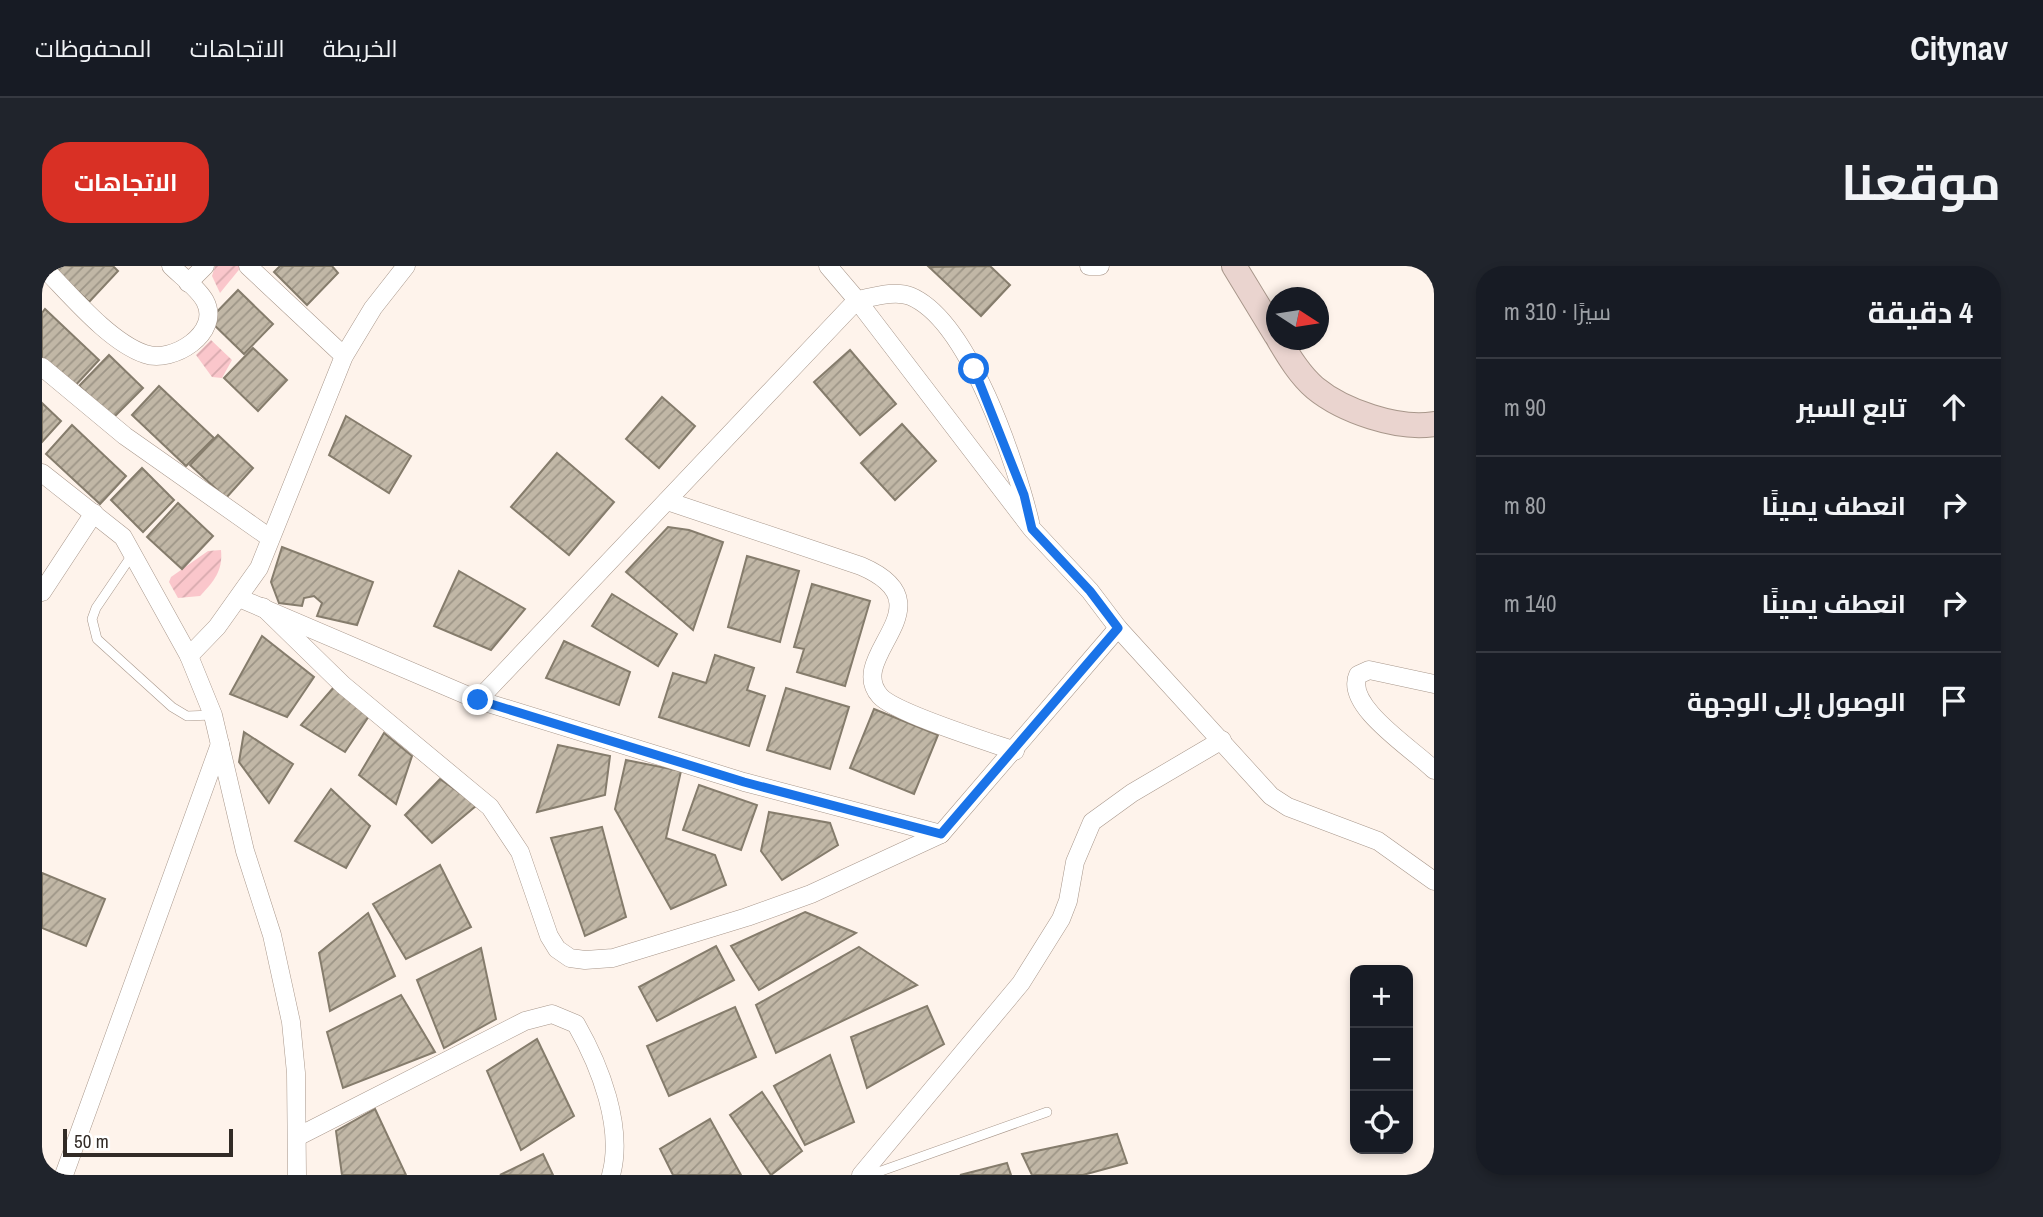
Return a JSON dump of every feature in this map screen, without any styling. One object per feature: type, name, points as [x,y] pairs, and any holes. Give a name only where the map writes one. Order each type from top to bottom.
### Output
[{"type":"main road","points":[[1234,266],[1266,319]]},
{"type":"main road","points":[[1286,350],[1303,375],[1325,395],[1394,421],[1417,426],[1434,424]]},
{"type":"street","points":[[42,266],[128,347],[148,356],[174,352],[198,338],[207,318],[205,300],[171,266]]},
{"type":"street","points":[[188,283],[205,266]]},
{"type":"street","points":[[248,266],[344,356]]},
{"type":"street","points":[[828,266],[857,299],[1032,529],[1271,796],[1289,807],[1378,841],[1434,881]]},
{"type":"street","points":[[1089,266],[1100,266]]},
{"type":"street","points":[[189,656],[217,627],[259,568],[344,356],[397,269]]},
{"type":"street","points":[[478,700],[857,299],[908,295],[937,317],[959,343],[974,369],[999,429],[1024,495],[1032,529]]},
{"type":"street","points":[[42,367],[134,443],[270,538]]},
{"type":"street","points":[[42,473],[118,531],[133,553],[189,656],[213,715],[245,851],[272,935],[292,1023],[299,1136],[297,1175]]},
{"type":"street","points":[[667,501],[861,566],[888,580],[898,600],[898,612],[873,673],[874,686],[881,696],[926,718],[1015,751]]},
{"type":"street","points":[[42,592],[94,513]]},
{"type":"street","points":[[239,598],[478,700],[744,782],[941,834]]},
{"type":"street","points":[[264,607],[344,685],[490,807],[520,852],[548,936],[557,949],[570,958],[613,958],[747,918],[811,894],[941,834],[1118,628]]},
{"type":"street","points":[[1434,684],[1369,670],[1358,675],[1354,683],[1356,694],[1364,706],[1434,769]]},
{"type":"street","points":[[861,1175],[1021,983],[1061,919],[1068,901],[1075,862],[1092,822],[1132,793],[1222,740]]},
{"type":"street","points":[[64,1175],[221,743]]},
{"type":"street","points":[[299,1136],[526,1021],[552,1013],[576,1024],[593,1061],[616,1127],[611,1175]]},
{"type":"lane","points":[[133,553],[96,608],[92,620],[97,639],[172,707],[187,716],[213,715]]},
{"type":"lane","points":[[870,1175],[1047,1112]]},
{"type":"shaded area","points":[[215,266],[242,266],[220,293],[212,276]]},
{"type":"shaded area","points":[[211,340],[232,360],[222,378],[212,377],[196,355]]},
{"type":"shaded area","points":[[221,550],[219,570],[205,591],[200,596],[178,598],[169,582],[171,577],[208,551]]},
{"type":"building","points":[[51,266],[113,266],[118,271],[89,302]]},
{"type":"building","points":[[280,266],[332,266],[338,273],[307,305],[274,272]]},
{"type":"building","points":[[990,266],[1010,285],[981,316],[929,267]]},
{"type":"building","points":[[238,290],[273,324],[244,354],[209,320]]},
{"type":"building","points":[[45,309],[99,360],[72,389],[42,361],[42,313]]},
{"type":"building","points":[[253,348],[287,380],[258,411],[224,378]]},
{"type":"building","points":[[850,350],[896,404],[860,435],[814,382]]},
{"type":"building","points":[[109,355],[143,388],[113,418],[79,386]]},
{"type":"building","points":[[159,386],[214,438],[186,466],[132,415]]},
{"type":"building","points":[[662,397],[695,426],[659,468],[626,439]]},
{"type":"building","points":[[42,403],[61,421],[42,442]]},
{"type":"building","points":[[346,416],[411,456],[389,493],[329,455]]},
{"type":"building","points":[[902,424],[936,461],[895,500],[861,463]]},
{"type":"building","points":[[72,425],[126,476],[100,504],[46,454]]},
{"type":"building","points":[[218,435],[253,468],[226,498],[190,465]]},
{"type":"building","points":[[557,453],[614,502],[569,555],[511,507]]},
{"type":"building","points":[[142,468],[174,500],[143,532],[111,500]]},
{"type":"building","points":[[178,503],[213,536],[182,569],[147,537]]},
{"type":"building","points":[[668,527],[689,530],[723,542],[693,630],[626,572]]},
{"type":"building","points":[[282,547],[373,582],[357,625],[317,616],[322,603],[314,596],[304,598],[302,606],[279,603],[271,582]]},
{"type":"building","points":[[747,556],[799,571],[780,642],[728,627]]},
{"type":"building","points":[[459,571],[525,609],[491,650],[434,626]]},
{"type":"building","points":[[812,584],[870,601],[845,686],[797,672],[804,649],[794,647]]},
{"type":"building","points":[[612,594],[677,634],[658,666],[592,626]]},
{"type":"building","points":[[262,636],[314,677],[287,717],[230,694]]},
{"type":"building","points":[[564,641],[630,672],[619,705],[546,678]]},
{"type":"building","points":[[715,655],[754,668],[747,690],[765,696],[749,746],[659,717],[673,673],[706,683]]},
{"type":"building","points":[[334,687],[369,716],[345,752],[301,725]]},
{"type":"building","points":[[786,688],[849,707],[830,769],[767,750]]},
{"type":"building","points":[[874,709],[938,735],[914,794],[850,768]]},
{"type":"building","points":[[244,732],[293,764],[269,803],[239,762]]},
{"type":"building","points":[[384,733],[412,756],[396,804],[359,775]]},
{"type":"building","points":[[558,745],[610,756],[605,795],[537,812]]},
{"type":"building","points":[[626,760],[681,771],[666,838],[715,855],[726,885],[671,909],[615,809]]},
{"type":"building","points":[[440,779],[477,805],[432,843],[405,815]]},
{"type":"building","points":[[699,785],[757,805],[741,850],[683,830]]},
{"type":"building","points":[[331,789],[370,826],[346,868],[295,841]]},
{"type":"building","points":[[769,812],[830,823],[838,845],[782,880],[761,851]]},
{"type":"building","points":[[602,827],[626,917],[585,936],[551,838]]},
{"type":"building","points":[[440,865],[471,927],[406,959],[373,904]]},
{"type":"building","points":[[42,873],[105,899],[86,946],[42,928]]},
{"type":"building","points":[[805,912],[856,933],[759,990],[731,946]]},
{"type":"building","points":[[368,913],[395,976],[330,1011],[319,953]]},
{"type":"building","points":[[716,946],[734,980],[657,1021],[639,987]]},
{"type":"building","points":[[859,947],[917,985],[776,1053],[756,1005]]},
{"type":"building","points":[[481,948],[496,1019],[444,1048],[417,980]]},
{"type":"building","points":[[401,995],[435,1052],[343,1088],[327,1032]]},
{"type":"building","points":[[927,1006],[944,1044],[867,1088],[851,1037]]},
{"type":"building","points":[[735,1007],[756,1057],[669,1096],[647,1046]]},
{"type":"building","points":[[537,1039],[574,1116],[521,1150],[487,1071]]},
{"type":"building","points":[[830,1055],[854,1122],[805,1145],[774,1086]]},
{"type":"building","points":[[762,1092],[802,1151],[771,1175],[730,1115]]},
{"type":"building","points":[[375,1109],[406,1175],[342,1175],[336,1131]]},
{"type":"building","points":[[710,1119],[741,1175],[673,1175],[660,1149]]},
{"type":"building","points":[[1117,1134],[1127,1163],[1083,1175],[1032,1175],[1022,1154]]},
{"type":"building","points":[[543,1154],[553,1175],[500,1175]]},
{"type":"building","points":[[1007,1163],[1011,1175],[960,1175]]},
{"type":"route","points":[[478,700],[744,782],[941,834],[1118,628],[1090,591],[1032,529],[1024,495],[974,369]]}]
